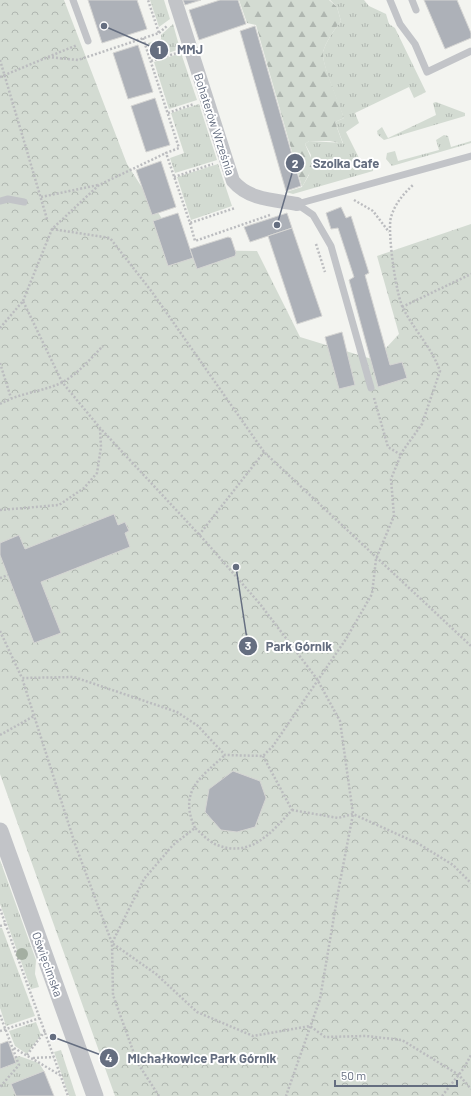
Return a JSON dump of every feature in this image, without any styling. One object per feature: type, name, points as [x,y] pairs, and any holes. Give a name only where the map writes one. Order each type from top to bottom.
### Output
[{"type":"street","name":"Bohaterów Września","points":[[175,0],[233,181],[241,190],[251,195],[297,204]]},
{"type":"street","name":"Oświęcimska","points":[[0,831],[95,1096]]},
{"type":"lane","points":[[73,0],[88,41]]},
{"type":"lane","points":[[390,0],[400,24],[415,44],[427,72],[471,51]]},
{"type":"lane","points":[[412,0],[416,10]]},
{"type":"lane","points":[[297,204],[471,156]]},
{"type":"lane","points":[[0,201],[8,199],[24,202]]},
{"type":"lane","points":[[297,204],[313,215],[331,246],[371,388]]},
{"type":"path","points":[[48,57],[78,60],[158,33],[148,0]]},
{"type":"path","points":[[41,197],[99,185],[179,148],[143,38]]},
{"type":"path","points":[[0,77],[71,48]]},
{"type":"path","points":[[151,61],[190,48]]},
{"type":"path","points":[[0,60],[47,219]]},
{"type":"path","points":[[168,113],[207,100]]},
{"type":"path","points":[[166,153],[195,241],[276,213]]},
{"type":"path","points":[[174,176],[226,160]]},
{"type":"path","points":[[292,810],[268,836],[252,845],[237,849],[216,844],[195,828],[189,804],[194,784],[225,755],[263,756],[273,746],[317,679],[346,639],[372,594],[376,559],[394,516],[391,480],[401,455],[422,424],[440,371],[434,357],[402,307],[398,292],[390,233],[390,219],[396,205],[414,184]]},
{"type":"path","points":[[0,328],[23,301],[52,229],[99,185]]},
{"type":"path","points":[[350,201],[354,200],[367,206],[378,216],[390,233]]},
{"type":"path","points":[[190,223],[235,208]]},
{"type":"path","points":[[52,229],[110,238],[152,292],[264,452],[376,559],[435,611],[471,646]]},
{"type":"path","points":[[315,243],[327,279]]},
{"type":"path","points":[[402,307],[471,274]]},
{"type":"path","points":[[23,301],[62,382],[100,428],[199,535],[260,604],[317,679],[340,721],[354,814],[339,887],[320,999],[286,1096]]},
{"type":"path","points":[[0,404],[11,398],[36,392],[62,382],[74,375],[103,346]]},
{"type":"path","points":[[0,362],[11,398]]},
{"type":"path","points":[[371,388],[388,447],[401,455]]},
{"type":"path","points":[[0,510],[59,505],[84,488],[96,472],[100,448],[100,428]]},
{"type":"path","points":[[199,535],[264,452]]},
{"type":"path","points":[[0,578],[8,575]]},
{"type":"path","points":[[0,631],[22,678],[75,844],[112,942],[113,995],[137,1062],[159,1096]]},
{"type":"path","points":[[22,678],[74,677],[177,712],[198,726],[225,755]]},
{"type":"path","points":[[0,735],[34,716]]},
{"type":"path","points":[[263,756],[292,810]]},
{"type":"path","points":[[292,810],[338,818],[354,814],[419,844],[453,865],[471,883]]},
{"type":"path","points":[[112,942],[144,879],[173,845],[195,828]]},
{"type":"path","points":[[0,909],[68,1096]]},
{"type":"path","points":[[0,926],[6,924]]},
{"type":"path","points":[[112,942],[156,974],[198,1012],[253,1036],[310,1026],[325,1037],[366,1036],[402,1040],[459,1075],[471,1089]]},
{"type":"path","points":[[0,1015],[5,1030],[14,1048],[19,1065],[0,1087]]},
{"type":"path","points":[[0,1031],[40,1018]]},
{"type":"path","points":[[27,1055],[45,1031]]},
{"type":"path","points":[[14,1048],[60,1075]]},
{"type":"path","points":[[442,1096],[459,1075],[471,1055]]},
{"type":"path","points":[[32,1058],[54,1057]]},
{"type":"green space","points":[[0,0],[64,0],[127,164],[182,250],[257,251],[300,337],[375,360],[399,334],[377,256],[471,224],[471,1096],[115,1096],[0,774]]},
{"type":"green space","points":[[150,0],[164,0],[170,19],[159,27]]},
{"type":"green space","points":[[239,0],[329,0],[337,7],[341,21],[328,40],[324,49],[323,59],[344,118],[335,122],[343,144],[330,141],[309,141],[305,144],[314,165],[302,187],[256,25],[247,23]]},
{"type":"green space","points":[[330,0],[364,0],[369,6],[386,14],[389,24],[395,28],[426,92],[414,98],[409,87],[355,113],[359,123],[346,132],[362,164],[372,159],[374,161],[373,171],[293,194],[286,192],[302,187],[309,175],[311,155],[305,144],[309,141],[343,143],[335,122],[344,118],[323,59],[326,44],[341,21],[337,7]]},
{"type":"green space","points":[[173,24],[180,49],[153,58],[148,43],[161,39],[161,35]]},
{"type":"green space","points":[[181,53],[197,100],[169,109],[154,62]]},
{"type":"green space","points":[[436,102],[465,113],[465,116],[384,140],[378,135],[377,131],[382,127],[388,138],[436,115],[433,103]]},
{"type":"green space","points":[[199,104],[217,160],[175,173],[170,158],[184,153],[171,113]]},
{"type":"green space","points":[[444,135],[448,136],[451,147],[471,141],[471,143],[392,166],[386,159],[387,153],[395,151],[398,161],[439,150],[436,140]]},
{"type":"green space","points":[[218,164],[232,206],[191,220],[177,177]]},
{"type":"green space","points":[[0,860],[36,960],[35,974],[39,987],[31,989],[0,904]]},
{"type":"green space","points":[[0,928],[2,928],[35,1016],[6,1026],[0,1008]]},
{"type":"green space","points":[[36,1022],[41,1035],[27,1054],[15,1046],[9,1031]]},
{"type":"green space","points":[[61,1050],[76,1096],[69,1096],[54,1052]]},
{"type":"green space","points":[[19,1056],[39,1063],[44,1071],[11,1084],[16,1096],[0,1096],[0,1069],[15,1063],[14,1058]]},
{"type":"building","points":[[88,0],[137,0],[147,29],[102,43]]},
{"type":"building","points":[[183,0],[201,0],[185,5]]},
{"type":"building","points":[[220,0],[238,0],[246,24],[199,40],[189,10]]},
{"type":"building","points":[[424,0],[457,0],[471,33],[471,38],[445,49]]},
{"type":"building","points":[[255,26],[301,186],[286,191],[240,31]]},
{"type":"building","points":[[138,45],[153,92],[128,99],[113,53]]},
{"type":"building","points":[[155,98],[170,145],[146,152],[131,106]]},
{"type":"building","points":[[161,161],[176,207],[152,215],[136,170]]},
{"type":"building","points":[[341,207],[346,218],[351,216],[369,273],[365,275],[390,365],[402,362],[407,378],[378,387],[349,280],[354,277],[338,228],[331,229],[326,213]]},
{"type":"building","points":[[178,213],[193,258],[168,266],[153,221]]},
{"type":"building","points":[[287,213],[292,228],[250,242],[244,227]]},
{"type":"building","points":[[292,228],[322,316],[297,324],[268,236]]},
{"type":"building","points":[[228,237],[231,238],[236,253],[235,256],[197,269],[190,249]]},
{"type":"building","points":[[342,332],[355,385],[339,389],[325,337]]},
{"type":"building","points":[[114,514],[118,525],[125,522],[129,531],[125,533],[130,547],[41,582],[61,633],[34,643],[0,555],[0,543],[19,535],[25,549]]},
{"type":"building","points":[[233,771],[260,781],[266,798],[255,827],[237,832],[221,830],[205,812],[209,789]]},
{"type":"building","points":[[8,1041],[16,1063],[0,1069],[0,1044]]},
{"type":"building","points":[[44,1071],[54,1096],[16,1096],[11,1084]]},
{"type":"place","name":"MMJ","points":[[104,26]]},
{"type":"place","name":"Szolka Cafe","points":[[277,225]]},
{"type":"place","name":"Park Górnik","points":[[236,567]]},
{"type":"place","name":"Michałkowice Park Górnik","points":[[53,1037]]}]
